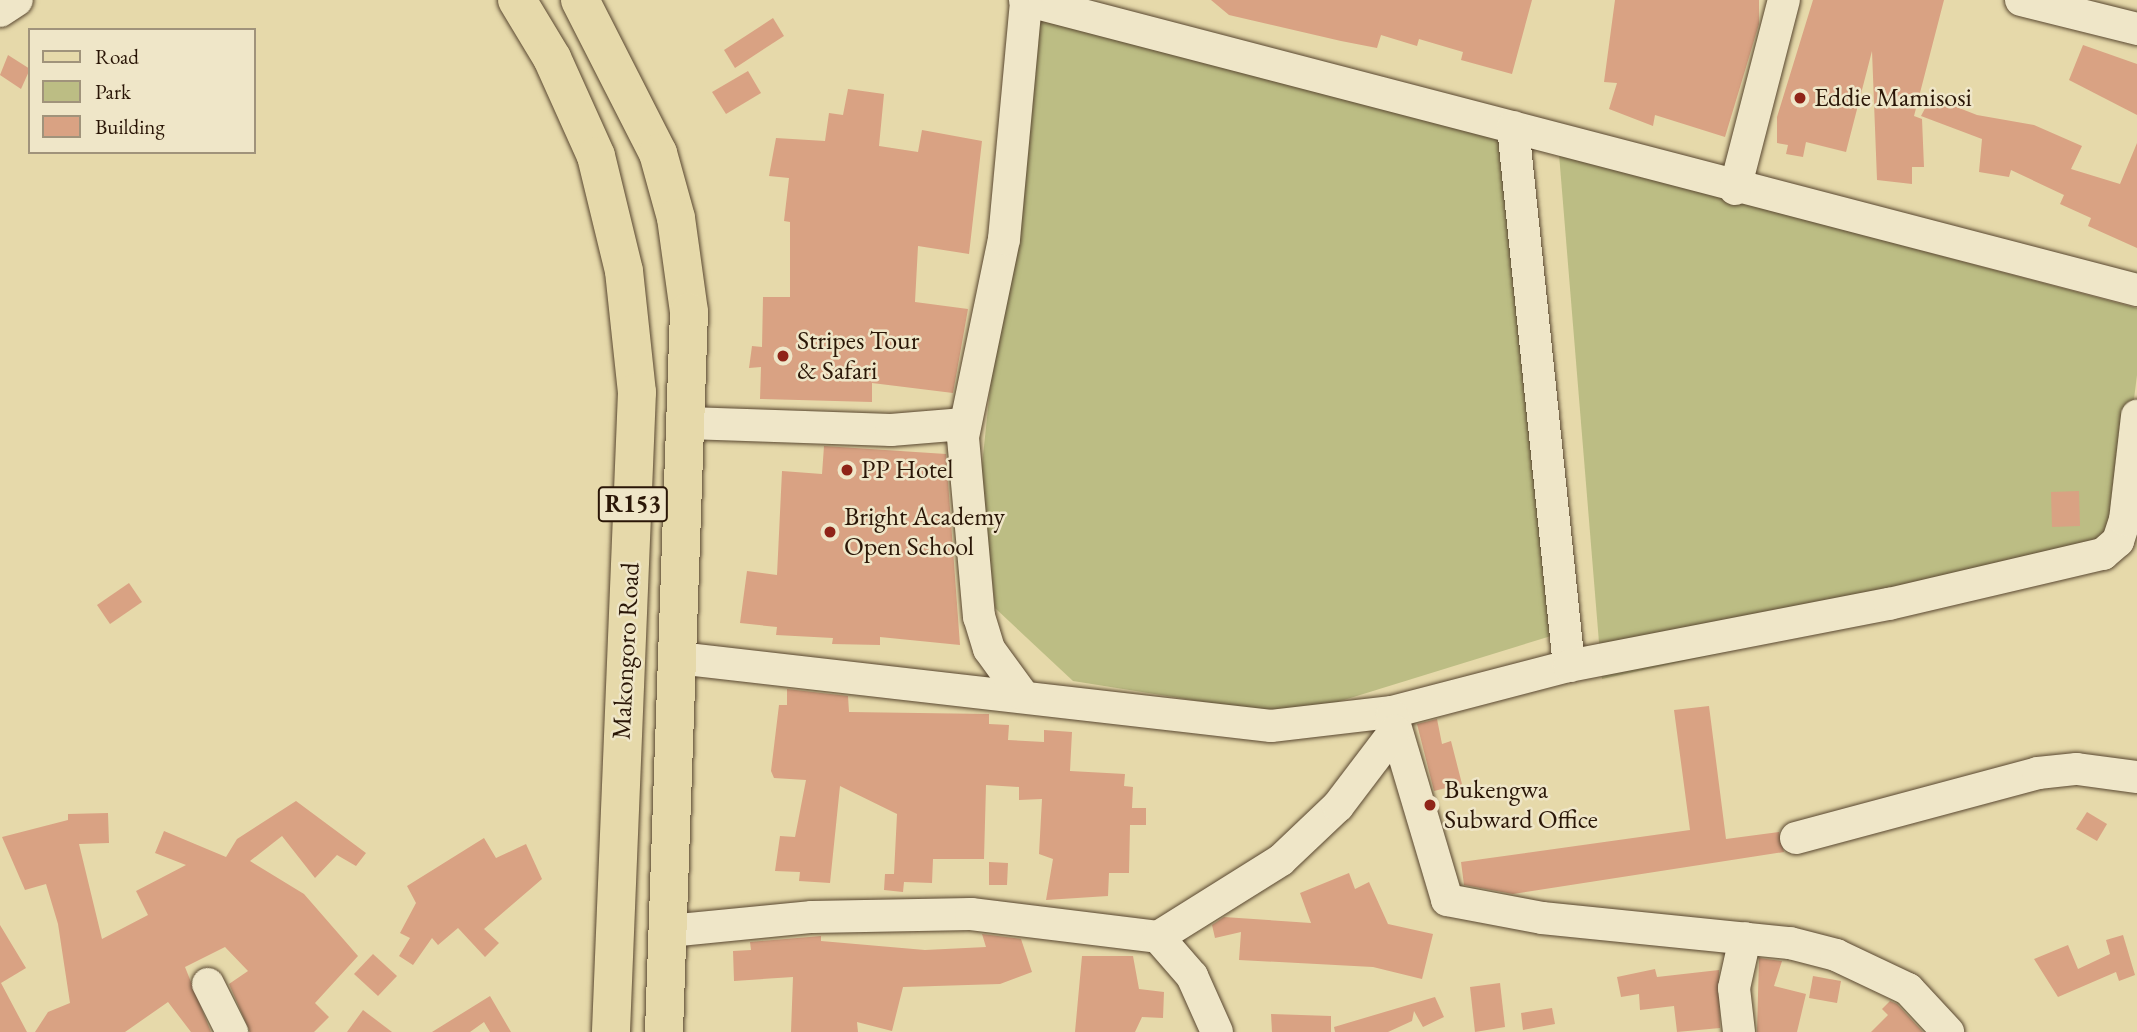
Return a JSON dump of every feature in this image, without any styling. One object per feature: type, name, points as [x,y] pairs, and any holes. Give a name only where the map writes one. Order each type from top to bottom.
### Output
[{"type":"main road","name":"Makongoro Road","points":[[516,0],[552,58],[596,156],[624,271],[637,392],[611,1032]]},
{"type":"main road","name":"Makongoro Road","points":[[580,0],[638,103],[676,218],[690,312],[664,1032]]},
{"type":"street","points":[[0,11],[17,0]]},
{"type":"street","points":[[1021,693],[989,649],[979,617],[964,424],[1002,251],[1026,0],[1513,127],[1735,189],[2137,290]]},
{"type":"street","points":[[1735,189],[1784,0]]},
{"type":"street","points":[[2021,0],[2137,29]]},
{"type":"street","points":[[1513,127],[1569,666]]},
{"type":"street","points":[[678,658],[1021,693],[1271,726],[1393,721],[1569,666],[1889,604],[2103,554],[2118,541],[2125,520],[2137,416]]},
{"type":"street","points":[[688,423],[891,430],[964,424]]},
{"type":"street","points":[[669,931],[812,917],[947,914],[1158,937],[1291,852],[1338,806],[1393,721]]},
{"type":"street","points":[[1393,721],[1447,900],[1542,918],[1790,943],[1873,970],[1908,989],[1948,1032]]},
{"type":"street","points":[[1796,838],[2038,773],[2077,769],[2137,776]]},
{"type":"street","points":[[1158,937],[1192,976],[1217,1032]]},
{"type":"street","points":[[1739,1032],[1734,988],[1745,938]]},
{"type":"street","points":[[208,984],[232,1032]]},
{"type":"green space","points":[[1029,18],[1524,133],[1551,636],[1292,716],[1073,681],[995,608],[981,475]]},
{"type":"green space","points":[[1559,154],[2137,308],[2137,375],[2113,568],[1602,679]]},
{"type":"building","points":[[1211,0],[1532,0],[1512,74],[1461,60],[1463,52],[1419,39],[1417,46],[1381,35],[1377,48],[1229,15]]},
{"type":"building","points":[[1615,0],[1759,0],[1759,24],[1725,137],[1655,115],[1653,126],[1609,109],[1617,83],[1604,82]]},
{"type":"building","points":[[1813,0],[1944,0],[1914,116],[1922,119],[1924,167],[1912,167],[1912,184],[1877,180],[1872,51],[1846,152],[1806,142],[1803,157],[1786,154],[1788,145],[1777,143],[1777,117]]},
{"type":"building","points":[[773,18],[784,36],[735,68],[724,50]]},
{"type":"building","points":[[2083,45],[2137,64],[2137,115],[2069,80]]},
{"type":"building","points":[[8,55],[28,68],[21,89],[0,75]]},
{"type":"building","points":[[748,71],[761,93],[726,114],[712,92]]},
{"type":"building","points":[[848,89],[884,94],[879,146],[918,152],[922,130],[982,141],[969,254],[918,246],[915,302],[968,309],[953,393],[872,383],[872,402],[760,399],[761,367],[749,368],[752,346],[762,347],[763,297],[790,297],[790,222],[784,221],[789,178],[769,176],[776,138],[825,141],[829,113],[843,115]]},
{"type":"building","points":[[1931,97],[1977,115],[2034,125],[2082,146],[2071,169],[2120,184],[2137,143],[2137,248],[2088,226],[2091,218],[2060,204],[2064,195],[2011,170],[2009,177],[1979,172],[1982,139],[1921,116]]},
{"type":"building","points":[[824,446],[946,454],[960,645],[880,637],[880,645],[832,644],[833,638],[776,635],[777,627],[740,623],[747,571],[777,575],[782,471],[822,474]]},
{"type":"building","points":[[2079,491],[2080,526],[2052,527],[2051,492]]},
{"type":"building","points":[[129,583],[142,602],[110,624],[97,605]]},
{"type":"building","points":[[787,689],[848,696],[849,712],[989,714],[989,724],[1009,725],[1008,740],[1044,742],[1044,730],[1072,732],[1070,771],[1125,774],[1124,786],[1133,787],[1132,808],[1146,808],[1146,825],[1130,825],[1129,873],[1109,873],[1108,896],[1046,900],[1053,859],[1039,854],[1042,799],[1019,800],[1019,787],[986,785],[984,859],[933,859],[932,883],[904,882],[903,892],[884,890],[885,874],[894,874],[897,814],[840,786],[830,883],[799,881],[800,872],[775,871],[780,836],[795,837],[806,780],[774,778],[771,771],[779,705],[787,705]]},
{"type":"building","points":[[1709,706],[1726,839],[1779,832],[1784,852],[1513,894],[1464,885],[1461,862],[1690,830],[1674,710]]},
{"type":"building","points":[[1437,719],[1442,744],[1451,741],[1462,784],[1434,791],[1417,724]]},
{"type":"building","points":[[296,801],[366,853],[356,866],[337,855],[315,878],[282,836],[250,861],[304,894],[358,956],[315,1003],[329,1017],[314,1032],[250,1032],[229,984],[248,971],[225,947],[185,967],[211,1032],[191,1032],[168,1002],[125,1032],[35,1032],[48,1012],[70,1003],[58,924],[46,884],[25,890],[2,837],[68,820],[68,814],[108,813],[109,843],[79,844],[102,939],[148,915],[136,891],[186,865],[155,853],[164,831],[226,857],[237,839]]},
{"type":"building","points":[[2087,812],[2107,824],[2097,841],[2076,829]]},
{"type":"building","points":[[484,838],[496,858],[526,844],[542,879],[484,929],[499,943],[485,957],[458,928],[438,945],[432,938],[413,965],[399,956],[410,938],[400,933],[416,903],[407,886]]},
{"type":"building","points":[[989,862],[1008,863],[1007,885],[989,885]]},
{"type":"building","points":[[1349,873],[1355,889],[1369,882],[1388,924],[1433,934],[1422,979],[1373,967],[1239,960],[1241,932],[1215,938],[1212,925],[1224,917],[1311,923],[1300,893]]},
{"type":"building","points":[[0,925],[26,968],[1,983],[27,1032],[0,1032]]},
{"type":"building","points":[[982,934],[1021,939],[1032,972],[1000,984],[903,987],[892,1031],[857,1022],[858,1032],[791,1032],[793,977],[734,981],[733,951],[751,950],[750,942],[821,936],[821,941],[925,950],[986,947]]},
{"type":"building","points":[[2123,935],[2135,975],[2119,981],[2116,972],[2058,997],[2034,959],[2068,945],[2078,969],[2110,954],[2106,940]]},
{"type":"building","points":[[373,954],[397,976],[378,996],[354,974]]},
{"type":"building","points":[[1082,956],[1133,956],[1139,989],[1164,992],[1163,1018],[1142,1017],[1135,1032],[1075,1032]]},
{"type":"building","points":[[1759,958],[1782,961],[1774,986],[1806,994],[1797,1032],[1757,1032]]},
{"type":"building","points":[[1655,969],[1657,977],[1719,970],[1720,1028],[1677,1032],[1674,1006],[1640,1010],[1639,994],[1621,997],[1617,977]]},
{"type":"building","points":[[1813,976],[1841,981],[1837,1003],[1809,998]]},
{"type":"building","points":[[1500,983],[1505,1027],[1475,1032],[1470,987]]},
{"type":"building","points":[[490,996],[511,1032],[490,1032],[484,1022],[470,1032],[432,1032]]},
{"type":"building","points":[[1435,997],[1444,1017],[1423,1027],[1414,1011],[1412,1021],[1388,1032],[1335,1032],[1334,1027]]},
{"type":"building","points":[[1890,1001],[1897,1004],[1923,1032],[1871,1032],[1888,1015],[1882,1009]]},
{"type":"building","points":[[1552,1008],[1555,1024],[1523,1030],[1521,1013]]},
{"type":"building","points":[[363,1010],[392,1032],[347,1032]]},
{"type":"building","points":[[1271,1014],[1331,1016],[1331,1032],[1272,1032]]},
{"type":"place","name":"Eddie Mamisosi","points":[[1800,98]]},
{"type":"place","name":"Stripes Tour & Safari","points":[[783,356]]},
{"type":"place","name":"PP Hotel","points":[[847,470]]},
{"type":"place","name":"Bright Academy Open School","points":[[830,532]]},
{"type":"place","name":"Bukengwa Subward Office","points":[[1430,805]]}]
